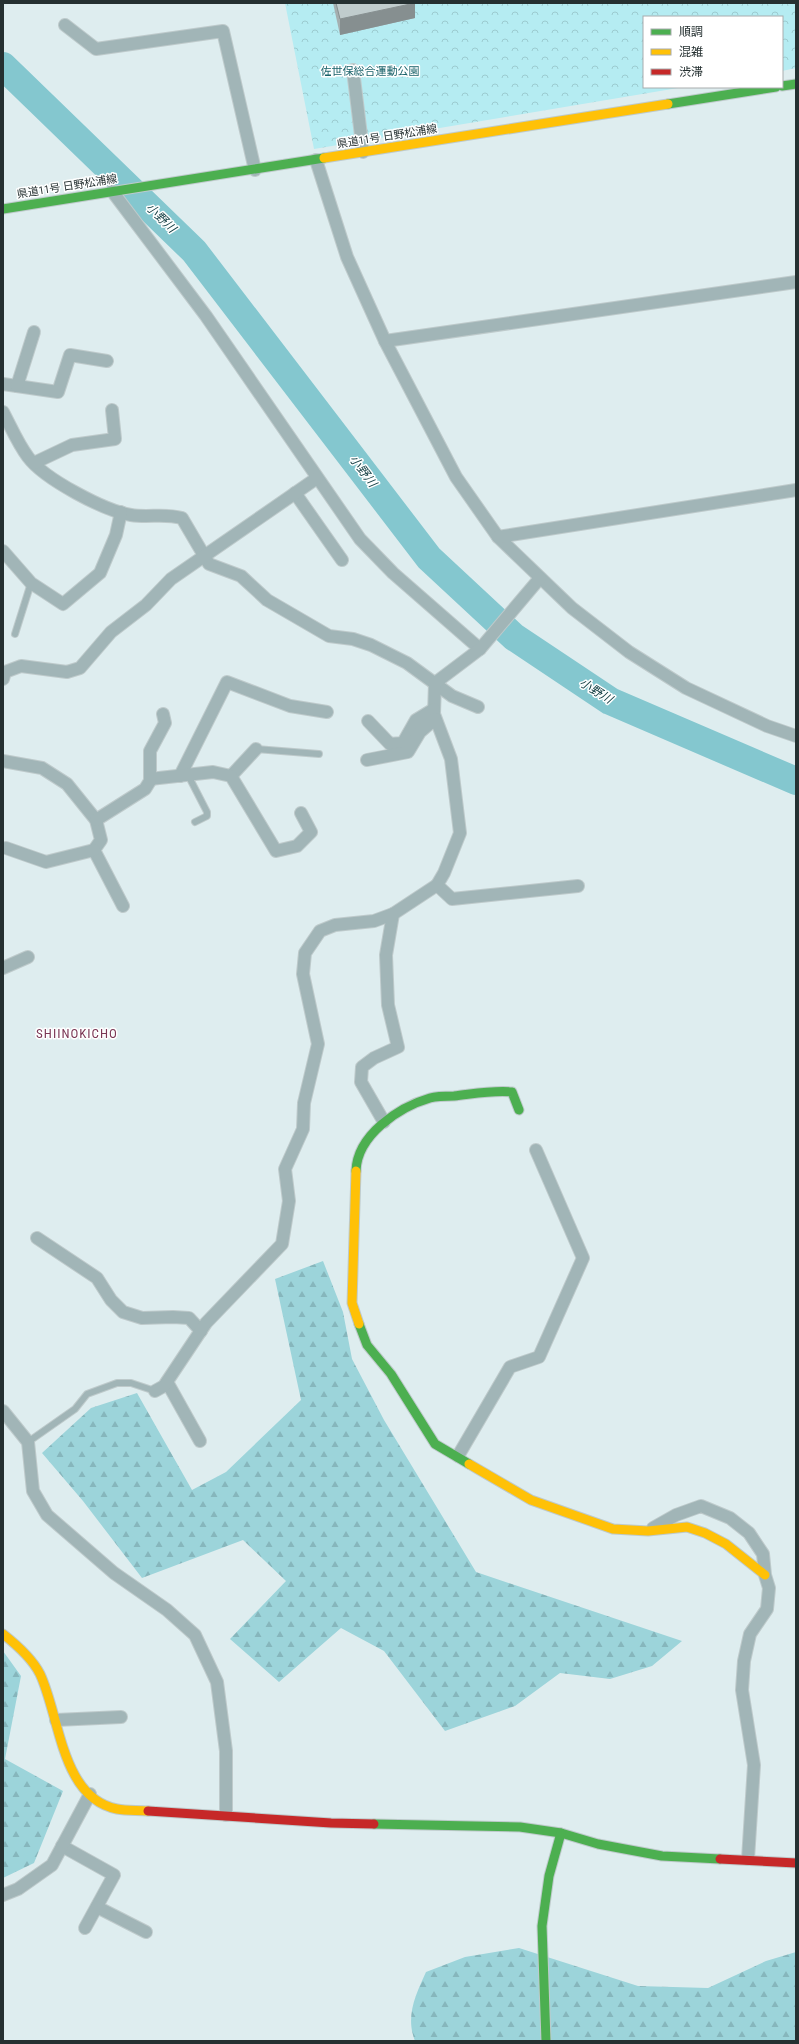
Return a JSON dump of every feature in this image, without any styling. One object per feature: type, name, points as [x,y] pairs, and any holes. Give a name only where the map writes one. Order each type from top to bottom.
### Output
[{"type":"street","points":[[65,25],[96,49],[223,31],[255,170]]},
{"type":"street","points":[[353,70],[363,152]]},
{"type":"street","points":[[783,86],[796,84]]},
{"type":"street","name":"県道11号 日野松浦線","points":[[3,209],[770,88]]},
{"type":"street","points":[[316,160],[347,257],[385,342],[456,477],[498,536],[537,582],[629,652],[686,688],[767,726],[796,736]]},
{"type":"street","points":[[112,191],[206,316],[360,539],[393,573],[482,646]]},
{"type":"street","points":[[385,342],[796,282]]},
{"type":"street","points":[[17,386],[34,332]]},
{"type":"street","points":[[3,384],[58,392],[70,355],[107,361]]},
{"type":"street","points":[[34,463],[72,445],[116,439],[112,410]]},
{"type":"street","points":[[3,412],[28,458],[48,474],[78,494],[111,510],[132,515],[168,515],[182,518],[209,564],[241,576],[267,600],[329,636],[353,639],[371,645],[407,663],[435,682],[452,696],[478,707]]},
{"type":"street","points":[[3,679],[5,672],[21,666],[67,672],[80,668],[111,632],[146,605],[171,579],[317,478]]},
{"type":"street","points":[[498,536],[796,490]]},
{"type":"street","points":[[295,493],[342,560]]},
{"type":"street","points":[[3,551],[31,583],[63,604],[100,573],[116,535],[121,512]]},
{"type":"street","points":[[435,682],[482,646],[537,582]]},
{"type":"street","points":[[184,775],[227,682],[290,706],[327,712]]},
{"type":"street","points":[[155,1390],[164,1386],[206,1323],[282,1244],[289,1201],[285,1169],[303,1129],[304,1103],[318,1044],[303,974],[305,953],[320,932],[335,925],[374,921],[393,914],[438,885],[460,833],[451,759],[435,714],[435,682]]},
{"type":"street","points":[[96,820],[145,789],[150,779],[150,751],[165,723],[163,714]]},
{"type":"street","points":[[368,721],[390,744],[403,743],[416,720],[435,714]]},
{"type":"street","points":[[367,760],[408,752],[420,732],[435,714]]},
{"type":"street","points":[[231,776],[256,749]]},
{"type":"street","points":[[3,760],[42,768],[67,784],[96,820],[101,840],[94,850],[46,862],[6,848]]},
{"type":"street","points":[[150,779],[213,772],[231,776],[276,851],[297,846],[311,832],[300,813]]},
{"type":"street","points":[[94,850],[122,906]]},
{"type":"street","points":[[438,885],[452,899],[578,886]]},
{"type":"street","points":[[384,1122],[361,1082],[362,1068],[374,1058],[398,1047],[388,1005],[387,983],[386,955],[393,914]]},
{"type":"street","points":[[3,968],[28,957]]},
{"type":"street","points":[[519,1110],[512,1092],[500,1090],[430,1098],[392,1115],[368,1136],[356,1164],[352,1303],[367,1345],[391,1374],[435,1444],[458,1456],[531,1500],[613,1529],[648,1531],[686,1527],[706,1533],[726,1544],[765,1575]]},
{"type":"street","points":[[458,1456],[510,1367],[539,1357],[583,1258],[536,1150]]},
{"type":"street","points":[[37,1238],[97,1278],[111,1300],[123,1312],[142,1318],[189,1318],[201,1331]]},
{"type":"street","points":[[167,1382],[200,1441]]},
{"type":"street","points":[[3,1411],[28,1442],[33,1491],[47,1514],[114,1573],[167,1610],[195,1635],[217,1682],[226,1752],[226,1815]]},
{"type":"street","points":[[648,1531],[676,1515],[701,1506],[730,1518],[749,1533],[763,1554],[765,1575],[769,1588],[767,1609],[750,1634],[744,1661],[742,1690],[754,1765],[748,1859]]},
{"type":"street","points":[[3,1634],[18,1646],[40,1674],[71,1768],[80,1784],[96,1800],[116,1809],[331,1823],[520,1827],[561,1833],[598,1844],[662,1856],[748,1859],[796,1863]]},
{"type":"street","points":[[56,1720],[121,1717]]},
{"type":"street","points":[[3,1895],[18,1889],[52,1864],[90,1794]]},
{"type":"street","points":[[546,2041],[542,1926],[549,1876],[561,1833]]},
{"type":"street","points":[[62,1846],[114,1875],[85,1928]]},
{"type":"street","points":[[96,1907],[146,1932]]},
{"type":"lane","points":[[16,634],[31,583]]},
{"type":"lane","points":[[256,749],[319,754]]},
{"type":"lane","points":[[184,775],[208,812],[207,816],[195,822]]},
{"type":"lane","points":[[28,1442],[74,1410],[87,1394],[117,1383],[131,1383],[155,1390]]},
{"type":"green space","name":"佐世保総合運動公園","points":[[285,3],[796,3],[796,68],[783,71],[783,16],[643,16],[643,88],[678,88],[314,149]]},
{"type":"green space","points":[[323,1261],[343,1312],[352,1359],[384,1420],[476,1572],[682,1641],[652,1666],[610,1679],[560,1673],[515,1706],[445,1731],[384,1651],[341,1628],[279,1682],[230,1639],[286,1581],[243,1540],[142,1578],[83,1501],[42,1453],[91,1408],[137,1393],[192,1490],[226,1472],[301,1400],[275,1279]]},
{"type":"green space","points":[[3,1651],[21,1676],[5,1759],[63,1791],[34,1863],[3,1878]]},
{"type":"green space","points":[[519,1948],[638,1986],[708,1988],[766,1961],[796,1952],[796,2041],[415,2041],[412,2032],[411,2014],[415,1997],[426,1972],[465,1957]]},
{"type":"building","points":[[336,3],[415,3],[340,19]]},
{"type":"waterway","name":"小野川","points":[[3,66],[194,251],[429,558],[514,637],[610,701],[796,781]]},
{"type":"traffic: fast","points":[[783,86],[796,84]]},
{"type":"traffic: fast","points":[[668,104],[770,88]]},
{"type":"traffic: fast","points":[[3,209],[324,158]]},
{"type":"traffic: fast","points":[[356,1171],[358,1158],[372,1134],[393,1116],[418,1102],[439,1096],[490,1092],[512,1092],[519,1110]]},
{"type":"traffic: fast","points":[[359,1324],[367,1345],[391,1374],[435,1444],[469,1464]]},
{"type":"traffic: fast","points":[[374,1824],[520,1827],[561,1833],[598,1844],[662,1856],[720,1859]]},
{"type":"traffic: fast","points":[[546,2041],[542,1926],[549,1876],[561,1833]]},
{"type":"traffic: slow","points":[[324,158],[668,104]]},
{"type":"traffic: slow","points":[[356,1171],[352,1303],[359,1324]]},
{"type":"traffic: slow","points":[[469,1464],[531,1500],[613,1529],[648,1531],[687,1527],[705,1533],[726,1544],[765,1575]]},
{"type":"traffic: slow","points":[[3,1634],[19,1647],[37,1668],[47,1691],[65,1753],[73,1773],[84,1789],[98,1802],[117,1809],[148,1811]]},
{"type":"traffic: jam","points":[[148,1811],[331,1823],[374,1824]]},
{"type":"traffic: jam","points":[[720,1859],[796,1863]]},
{"type":"district","name":"SHIINOKICHO","points":[[77,1033]]}]
